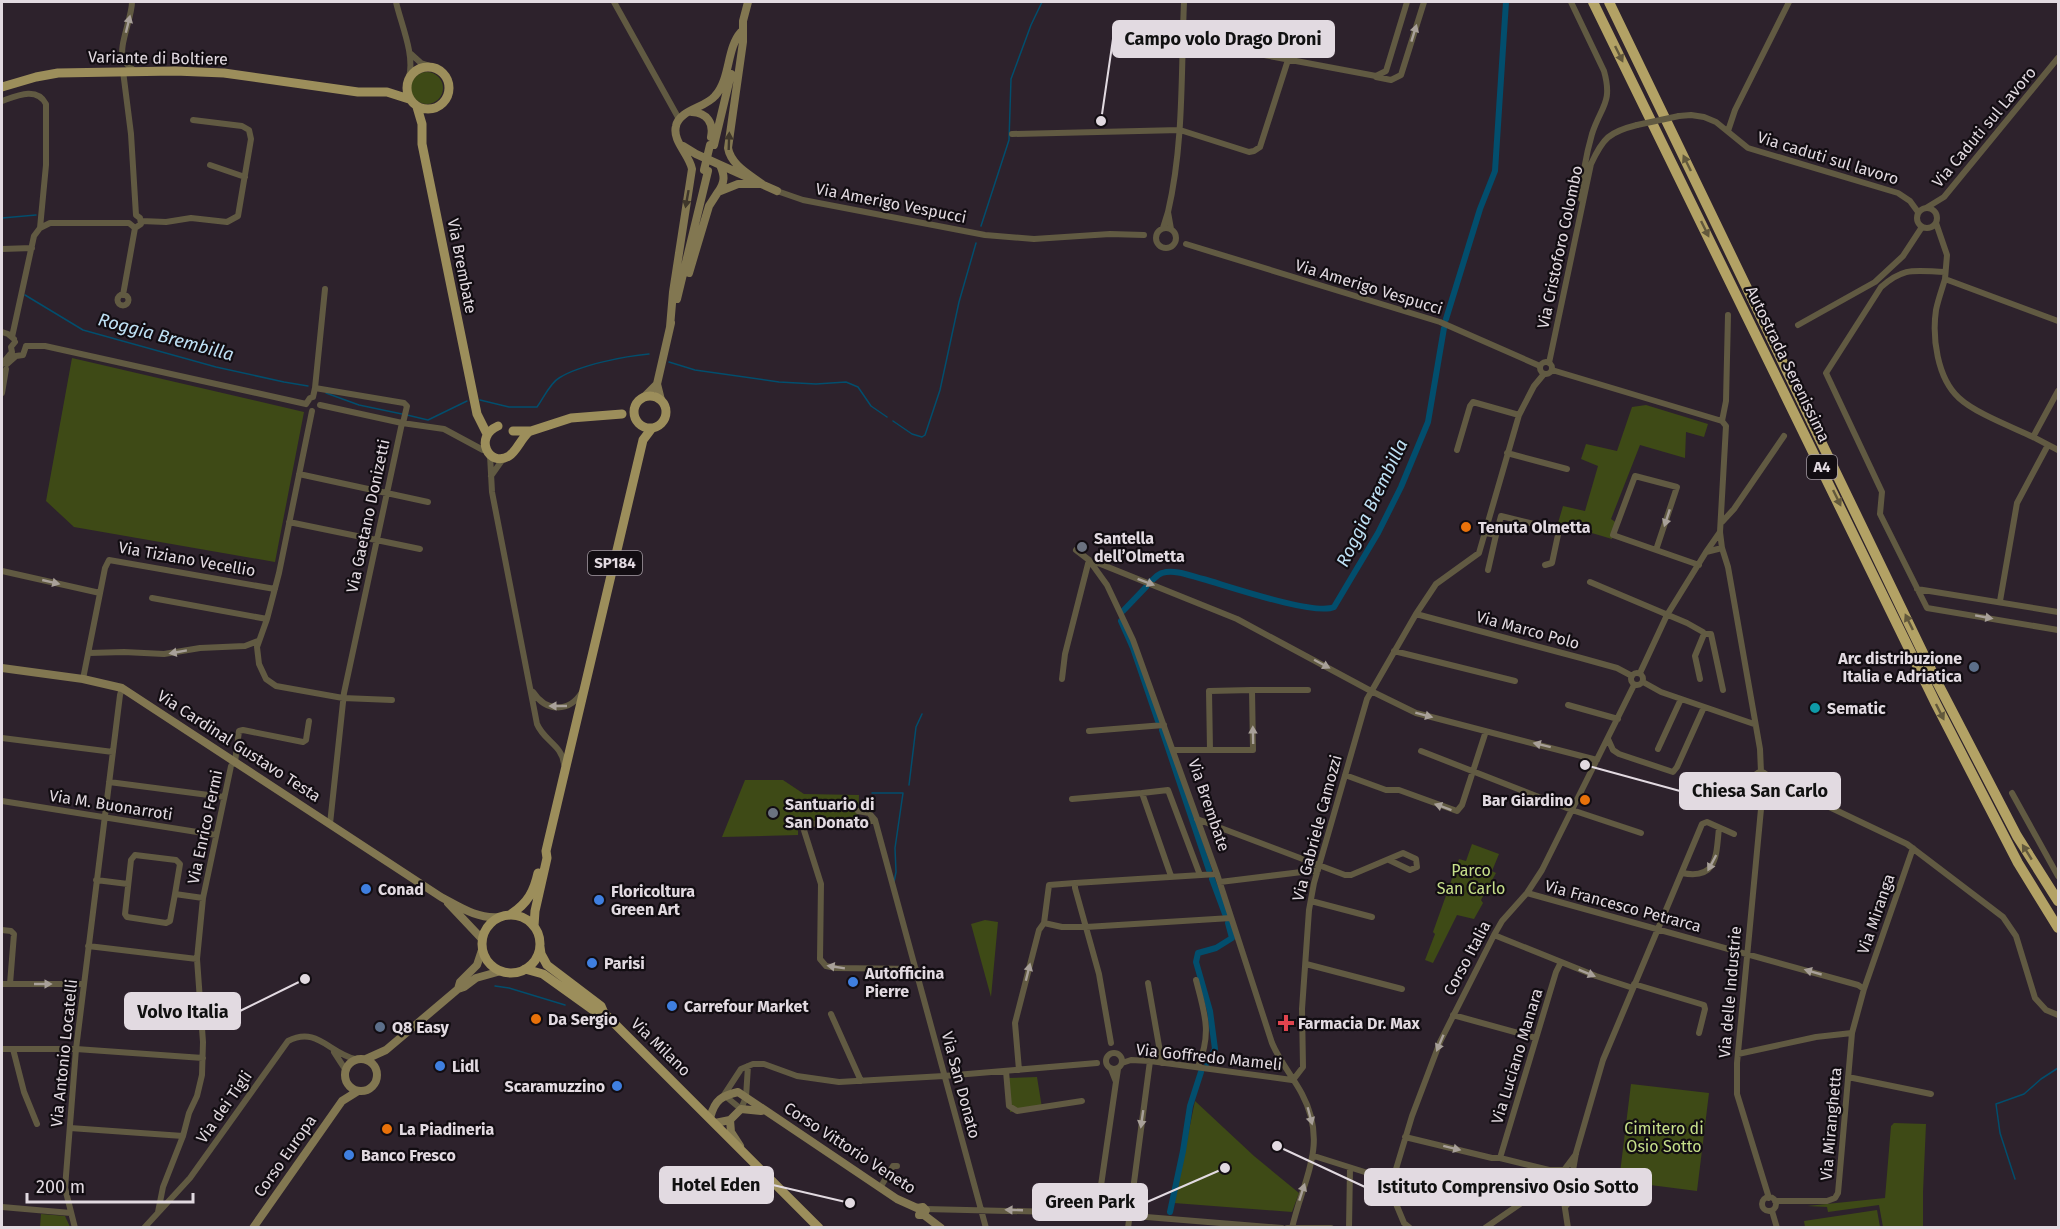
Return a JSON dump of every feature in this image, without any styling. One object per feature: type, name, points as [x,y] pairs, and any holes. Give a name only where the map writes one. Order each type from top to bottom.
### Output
[{"type":"highway","name":"Autostrada Serenissima","points":[[1593,2],[1936,704],[2018,862],[2058,928]]},
{"type":"highway","name":"Autostrada Serenissima","points":[[1609,2],[1936,680],[2017,836],[2058,901]]},
{"type":"main road","name":"SP184","points":[[511,914],[528,900],[533,891],[542,857],[546,851],[644,440],[652,428],[666,417],[666,408],[661,400],[657,384],[706,170],[748,2]]},
{"type":"main road","points":[[743,21],[743,42],[728,148],[736,164],[762,184]]},
{"type":"main road","points":[[670,327],[692,169],[691,161],[675,132],[679,119],[706,104],[718,92],[725,77],[736,38],[741,32]]},
{"type":"main road","points":[[422,124],[432,109],[447,98],[449,90],[444,74],[436,68],[421,67],[408,80],[406,91],[409,99],[417,107],[432,109]]},
{"type":"main road","name":"Variante di Boltiere","points":[[2,87],[58,73],[123,71],[224,73],[358,92],[387,92],[409,99]]},
{"type":"main road","name":"Variante di Boltiere","points":[[387,92],[408,80]]},
{"type":"main road","name":"Via Brembate","points":[[417,107],[422,124],[422,144],[477,414],[487,445]]},
{"type":"main road","points":[[689,112],[702,114],[710,120],[712,145]]},
{"type":"main road","points":[[681,144],[696,154],[777,191]]},
{"type":"main road","points":[[670,327],[709,206],[723,183],[724,178],[720,165]]},
{"type":"main road","points":[[718,192],[738,183],[762,184]]},
{"type":"main road","points":[[513,431],[531,431],[571,418],[622,414],[635,406],[657,384]]},
{"type":"main road","points":[[645,396],[653,396],[661,400]]},
{"type":"main road","points":[[635,406],[634,413],[644,440]]},
{"type":"main road","points":[[477,414],[489,423],[513,431],[517,437],[517,445]]},
{"type":"main road","points":[[622,414],[645,427],[652,428]]},
{"type":"main road","points":[[498,426],[487,445],[496,458],[503,459],[513,454],[517,445],[531,431]]},
{"type":"main road","name":"Via Cardinal Gustavo Testa","points":[[2,668],[83,679],[122,688],[441,897],[475,915],[487,918],[499,916]]},
{"type":"main road","name":"SP184","points":[[534,926],[535,911],[548,858],[546,851]]},
{"type":"main road","name":"Via Cardinal Gustavo Testa","points":[[441,897],[482,939]]},
{"type":"main road","points":[[511,914],[524,917],[534,926],[540,939],[540,947],[535,960],[525,969],[518,972],[501,971],[485,974],[458,989],[460,982],[477,965],[487,926],[499,916],[511,914]]},
{"type":"main road","name":"Via Milano","points":[[540,947],[547,965],[601,1006],[604,1013],[819,1227]]},
{"type":"main road","points":[[482,950],[487,961],[501,971]]},
{"type":"main road","name":"Via Milano","points":[[525,969],[543,974],[596,1012],[604,1013]]},
{"type":"main road","name":"Corso Europa","points":[[356,1059],[366,1059],[386,1050],[458,989]]},
{"type":"main road","name":"Corso Europa","points":[[253,1227],[342,1101],[374,1085],[386,1050]]},
{"type":"main road","points":[[345,1069],[356,1059]]},
{"type":"main road","points":[[366,1059],[374,1065],[377,1071]]},
{"type":"main road","name":"Corso Europa","points":[[342,1101],[342,1092],[346,1082],[345,1069]]},
{"type":"main road","points":[[346,1082],[352,1089],[358,1091]]},
{"type":"main road","points":[[742,1094],[724,1095],[714,1105],[713,1120],[730,1120],[741,1109],[757,1109],[768,1113]]},
{"type":"main road","name":"Corso Vittorio Veneto","points":[[742,1094],[880,1188],[922,1210],[937,1226]]},
{"type":"main road","points":[[696,1103],[714,1105]]},
{"type":"main road","points":[[730,1120],[731,1132],[741,1149]]},
{"type":"street","points":[[132,2],[121,53],[123,60],[135,71]]},
{"type":"street","points":[[396,2],[411,54],[412,68],[408,80]]},
{"type":"street","points":[[614,2],[679,119]]},
{"type":"street","points":[[1156,237],[1163,228],[1176,179],[1184,2]]},
{"type":"street","points":[[1372,76],[1382,75],[1388,66],[1407,2]]},
{"type":"street","points":[[1184,40],[1391,80],[1401,75],[1404,69],[1424,2]]},
{"type":"street","points":[[1571,2],[1604,71],[1607,83],[1606,103],[1596,125],[1585,164],[1581,218]]},
{"type":"street","points":[[1728,131],[1735,110],[1789,2]]},
{"type":"street","points":[[411,54],[421,63],[436,68]]},
{"type":"street","name":"Via Caduti sul Lavoro","points":[[1918,212],[1944,197],[2058,58]]},
{"type":"street","points":[[1012,134],[1180,130],[1249,152],[1257,150],[1260,147],[1288,60]]},
{"type":"street","points":[[1388,66],[1395,70],[1404,69]]},
{"type":"street","points":[[123,71],[131,134],[135,215]]},
{"type":"street","points":[[2,101],[34,93],[42,97],[46,104],[46,165],[40,228]]},
{"type":"street","points":[[1716,122],[1728,118],[1735,110]]},
{"type":"street","name":"Via Cristoforo Colombo","points":[[1549,363],[1591,164],[1606,137],[1619,130],[1679,116],[1704,117],[1716,122]]},
{"type":"street","points":[[141,221],[166,222],[191,218],[227,222],[238,216],[251,139],[249,130],[242,126],[193,120]]},
{"type":"street","name":"Via caduti sul lavoro","points":[[1716,122],[1749,148],[1898,193],[1910,201],[1918,212]]},
{"type":"street","points":[[210,165],[245,177]]},
{"type":"street","name":"Via Amerigo Vespucci","points":[[777,191],[803,200],[985,235],[1034,239],[1110,234],[1144,235],[1156,237],[1158,244],[1163,248],[1169,248],[1175,241],[1440,322],[1540,366]]},
{"type":"street","points":[[43,207],[46,220],[50,223]]},
{"type":"street","name":"Via Caduti sul Lavoro","points":[[1926,208],[1935,211],[1937,217],[1935,223]]},
{"type":"street","points":[[1168,212],[1175,241]]},
{"type":"street","points":[[1918,212],[1917,222],[1922,227],[1931,227],[1935,223],[1947,255],[1945,275],[1936,311],[1936,352],[1947,382],[1959,398],[2058,450]]},
{"type":"street","points":[[135,215],[141,221]]},
{"type":"street","points":[[129,223],[130,218],[135,215]]},
{"type":"street","points":[[123,295],[135,228],[139,227],[141,221]]},
{"type":"street","points":[[14,354],[11,347],[34,236],[40,228],[50,223],[129,223]]},
{"type":"street","points":[[129,223],[135,228]]},
{"type":"street","points":[[1798,325],[1875,282],[1903,256],[1922,227]]},
{"type":"street","points":[[1163,228],[1171,229]]},
{"type":"street","points":[[2,249],[32,248]]},
{"type":"street","points":[[2058,321],[1945,275],[1901,272],[1881,287],[1826,373],[1882,492],[1880,514],[1927,608],[2058,630]]},
{"type":"street","points":[[306,404],[313,397],[315,388],[325,289]]},
{"type":"street","name":"Via delle Industrie","points":[[1728,315],[1725,406],[1722,421],[1726,426],[1720,532],[1760,749],[1761,772],[1756,775],[1755,779],[1756,783],[1761,786],[1761,809],[1738,1054],[1737,1094],[1772,1199],[1764,1201],[1763,1206],[1767,1211],[1772,1211],[1777,1227]]},
{"type":"street","points":[[2,332],[26,346],[45,346],[306,404],[312,411]]},
{"type":"street","points":[[14,354],[23,355],[26,346]]},
{"type":"street","points":[[2,393],[4,365],[14,354]]},
{"type":"street","points":[[1544,374],[1540,366],[1546,362],[1552,370]]},
{"type":"street","points":[[1371,691],[1416,614],[1441,579],[1479,553],[1519,415],[1534,386],[1544,374],[1548,375],[1552,370]]},
{"type":"street","points":[[1552,370],[1722,421]]},
{"type":"street","points":[[315,388],[404,403],[407,406],[403,421],[444,429],[474,445],[487,445],[537,724],[544,737],[561,752],[565,774]]},
{"type":"street","points":[[2033,436],[2058,391]]},
{"type":"street","points":[[312,411],[320,405],[320,401],[313,397]]},
{"type":"street","points":[[1456,450],[1473,402],[1519,415]]},
{"type":"street","name":"Via Gaetano Donizetti","points":[[320,405],[403,421],[344,698],[330,824]]},
{"type":"street","points":[[1712,418],[1725,406]]},
{"type":"street","points":[[312,411],[275,589],[258,641],[257,654],[262,674],[272,684],[344,698],[392,700]]},
{"type":"street","points":[[1721,523],[1734,509],[1784,436]]},
{"type":"street","points":[[2000,601],[2018,503],[2048,445]]},
{"type":"street","points":[[1507,453],[1567,469]]},
{"type":"street","points":[[491,477],[503,459]]},
{"type":"street","points":[[299,474],[428,502]]},
{"type":"street","points":[[1656,550],[1677,487],[1635,476],[1613,535],[1656,550],[1699,565]]},
{"type":"street","points":[[1488,570],[1501,516],[1559,530],[1552,563],[1545,565]]},
{"type":"street","points":[[289,522],[420,549]]},
{"type":"street","points":[[1643,682],[1640,685],[1634,685],[1631,681],[1632,676],[1640,673],[1667,615],[1720,532]]},
{"type":"street","points":[[1486,533],[1496,535]]},
{"type":"street","points":[[1706,552],[1722,548]]},
{"type":"street","name":"Via Brembate","points":[[1076,550],[1090,562],[1107,585],[1118,604],[1133,640],[1220,882],[1272,1043],[1309,1109],[1314,1156]]},
{"type":"street","points":[[1706,552],[1724,555]]},
{"type":"street","name":"Via Tiziano Vecellio","points":[[83,679],[106,562],[109,560],[275,589]]},
{"type":"street","points":[[1062,679],[1065,654],[1090,562],[1098,563],[1237,618],[1416,713],[1597,760]]},
{"type":"street","points":[[2,571],[100,593]]},
{"type":"street","points":[[1590,582],[1687,623],[1704,634],[1711,634],[1724,690]]},
{"type":"street","points":[[1917,589],[2058,612]]},
{"type":"street","points":[[153,598],[267,619]]},
{"type":"street","name":"Via Marco Polo","points":[[1416,614],[1617,668],[1632,676]]},
{"type":"street","points":[[1700,679],[1695,656],[1704,634]]},
{"type":"street","points":[[89,653],[156,654],[200,648],[236,647],[258,641]]},
{"type":"street","points":[[236,647],[257,654]]},
{"type":"street","points":[[1394,651],[1515,681]]},
{"type":"street","points":[[1640,673],[1643,682]]},
{"type":"street","points":[[1643,682],[1661,692],[1754,724]]},
{"type":"street","name":"Corso Italia","points":[[1410,1227],[1404,1223],[1394,1199],[1393,1176],[1437,1049],[1502,921],[1527,893],[1542,870],[1634,685]]},
{"type":"street","points":[[530,686],[534,695],[543,704],[557,708],[573,703],[586,686]]},
{"type":"street","name":"Via Antonio Locatelli","points":[[75,1227],[65,1188],[76,1049],[112,752],[122,688]]},
{"type":"street","points":[[1174,750],[1253,750],[1252,690]]},
{"type":"street","points":[[1210,750],[1209,691],[1308,690]]},
{"type":"street","name":"Via Gabriele Camozzi","points":[[1293,1080],[1303,1067],[1301,1035],[1311,900],[1318,868],[1371,691]]},
{"type":"street","points":[[1658,749],[1681,699]]},
{"type":"street","points":[[1568,705],[1618,719]]},
{"type":"street","points":[[1608,739],[1619,754],[1673,772],[1704,707]]},
{"type":"street","name":"Via Enrico Fermi","points":[[158,1212],[163,1187],[197,1096],[202,1075],[197,959],[203,898],[231,766],[235,762],[240,730],[303,742],[306,740],[309,721]]},
{"type":"street","points":[[1089,731],[1164,725]]},
{"type":"street","points":[[1345,775],[1386,790],[1398,790],[1453,811],[1457,810],[1462,805],[1486,731]]},
{"type":"street","points":[[2,738],[112,752]]},
{"type":"street","points":[[1421,751],[1572,810],[1641,833]]},
{"type":"street","points":[[1761,772],[1768,780],[1913,848],[2003,917],[2016,936],[2035,998],[2046,1010],[2058,1015]]},
{"type":"street","points":[[1761,786],[1768,780]]},
{"type":"street","points":[[109,782],[224,797]]},
{"type":"street","points":[[1072,799],[1168,790],[1200,875]]},
{"type":"street","points":[[1142,792],[1171,876]]},
{"type":"street","points":[[2012,793],[2058,876]]},
{"type":"street","name":"Via M. Buonarroti","points":[[2,801],[216,835]]},
{"type":"street","points":[[858,811],[869,813],[875,820],[862,823],[802,824],[821,884],[820,959],[826,966],[836,968],[915,969]]},
{"type":"street","points":[[1197,819],[1318,868],[1348,875],[1389,860]]},
{"type":"street","name":"Via San Donato","points":[[875,820],[986,1227]]},
{"type":"street","points":[[1566,1209],[1576,1153],[1603,1060],[1702,824],[1707,822],[1734,834]]},
{"type":"street","points":[[1682,873],[1695,876],[1705,873],[1711,867],[1716,858],[1719,828]]},
{"type":"street","name":"Via Miranga","points":[[1864,991],[1913,848]]},
{"type":"street","name":"Via Enrico Fermi","points":[[135,855],[176,860],[180,864],[176,894],[170,921],[127,918],[125,914],[131,860],[135,855]]},
{"type":"street","points":[[1220,882],[1318,868]]},
{"type":"street","points":[[1019,1070],[1015,1023],[1039,930],[1044,923],[1049,885],[1075,886],[1171,876],[1217,874]]},
{"type":"street","points":[[96,880],[128,884]]},
{"type":"street","points":[[1075,886],[1099,974],[1116,1082],[1097,1213]]},
{"type":"street","name":"Via Francesco Petrarca","points":[[1527,893],[1747,953]]},
{"type":"street","name":"Via Enrico Fermi","points":[[176,894],[203,898]]},
{"type":"street","points":[[1311,900],[1372,917]]},
{"type":"street","points":[[1044,923],[1062,927],[1086,927],[1231,918]]},
{"type":"street","points":[[2,930],[11,931],[14,934],[10,984]]},
{"type":"street","points":[[1494,935],[1596,976],[1704,1005],[1699,1033]]},
{"type":"street","points":[[88,946],[197,959]]},
{"type":"street","points":[[1747,953],[1858,985],[1864,991]]},
{"type":"street","name":"Via Luciano Manara","points":[[1500,1158],[1556,972],[1561,962]]},
{"type":"street","points":[[1306,964],[1402,989]]},
{"type":"street","points":[[1196,980],[1207,1028],[1206,1044],[1198,1067]]},
{"type":"street","points":[[1148,983],[1162,1063]]},
{"type":"street","points":[[2,984],[84,984]]},
{"type":"street","name":"Via Miranghetta","points":[[1772,1199],[1827,1201],[1835,1198],[1840,1182],[1843,1118],[1852,1033],[1864,991]]},
{"type":"street","points":[[831,1014],[861,1081]]},
{"type":"street","points":[[1453,1015],[1536,1038]]},
{"type":"street","points":[[1738,1054],[1816,1037],[1852,1033]]},
{"type":"street","name":"Via dei Tigli","points":[[146,1226],[190,1178],[288,1041],[304,1035],[314,1037],[332,1049],[356,1059]]},
{"type":"street","points":[[2,1049],[76,1049],[203,1058]]},
{"type":"street","points":[[13,1049],[24,1092],[37,1124]]},
{"type":"street","name":"Via dei Tigli","points":[[332,1049],[345,1069]]},
{"type":"street","points":[[1097,1063],[1111,1055],[1121,1056],[1114,1067]]},
{"type":"street","name":"Via Goffredo Mameli","points":[[1114,1067],[1131,1060],[1150,1061],[1293,1080]]},
{"type":"street","points":[[1128,1227],[1150,1061]]},
{"type":"street","points":[[741,1109],[724,1095],[741,1069],[753,1064],[764,1064],[814,1080],[861,1081],[1097,1063],[1114,1067]]},
{"type":"street","points":[[741,1109],[748,1066]]},
{"type":"street","points":[[1006,1071],[1009,1106],[1017,1111],[1082,1101]]},
{"type":"street","points":[[1848,1077],[1931,1094]]},
{"type":"street","points":[[730,1086],[742,1094]]},
{"type":"street","points":[[70,1128],[183,1136]]},
{"type":"street","points":[[1405,1137],[1549,1170],[1561,1175],[1567,1183],[1572,1178]]},
{"type":"street","points":[[1568,1227],[1561,1175],[1576,1153]]},
{"type":"street","points":[[1331,1227],[1290,1227],[1314,1156],[1371,1174],[1393,1176]]},
{"type":"street","points":[[880,1188],[893,1166],[897,1166]]},
{"type":"street","points":[[1349,1227],[1350,1168]]},
{"type":"street","points":[[1485,1227],[1561,1175],[1569,1171],[1572,1178]]},
{"type":"street","points":[[1772,1199],[1776,1207],[1772,1211]]},
{"type":"street","points":[[2,1207],[71,1213]]},
{"type":"street","points":[[922,1210],[981,1209],[1097,1213],[1282,1227]]},
{"type":"green space","points":[[427,72],[438,77],[443,88],[438,99],[427,104],[416,99],[411,88],[416,77]]},
{"type":"green space","points":[[72,358],[304,412],[275,562],[74,527],[46,501]]},
{"type":"green space","points":[[1646,405],[1708,424],[1704,437],[1686,432],[1685,458],[1640,445],[1611,519],[1617,523],[1612,539],[1558,523],[1563,506],[1585,511],[1598,466],[1581,459],[1586,444],[1617,451],[1632,407]]},
{"type":"green space","points":[[745,780],[783,780],[804,794],[859,795],[858,822],[798,824],[798,835],[722,837]]},
{"type":"green space","name":"Parco San Carlo","points":[[1472,844],[1499,854],[1492,871],[1496,873],[1481,900],[1483,903],[1474,919],[1457,915],[1433,963],[1425,960],[1435,934],[1433,932],[1459,859],[1466,861]]},
{"type":"green space","points":[[985,920],[998,922],[991,997],[971,924]]},
{"type":"green space","points":[[1037,1077],[1042,1108],[1010,1112],[1007,1078]]},
{"type":"green space","name":"Cimitero di Osio Sotto","points":[[1631,1084],[1709,1093],[1697,1191],[1619,1181]]},
{"type":"green space","points":[[1195,1101],[1254,1156],[1299,1193],[1292,1212],[1174,1203]]},
{"type":"green space","points":[[1894,1123],[1926,1124],[1923,1227],[1883,1227],[1879,1205],[1828,1212],[1827,1207],[1807,1206],[1885,1198],[1891,1126]]},
{"type":"green space","points":[[1877,1210],[1880,1227],[1805,1227],[1804,1221]]},
{"type":"green space","points":[[41,1214],[65,1216],[70,1227],[40,1227]]},
{"type":"waterway","name":"Roggia Brembilla","points":[[981,226],[1009,140],[1011,79],[1042,2]]},
{"type":"waterway","name":"Roggia Brembilla","points":[[1446,319],[1480,209],[1495,171],[1506,2]]},
{"type":"waterway","name":"Roggia Brembilla","points":[[2,218],[36,215]]},
{"type":"waterway","name":"Roggia Brembilla","points":[[893,421],[912,434],[922,437],[925,435],[940,390],[959,302],[976,243]]},
{"type":"waterway","name":"Roggia Brembilla","points":[[25,295],[83,330],[216,367],[308,386]]},
{"type":"waterway","name":"Roggia Brembilla","points":[[1151,581],[1162,573],[1178,572],[1291,604],[1324,609],[1334,607],[1378,533],[1401,487],[1428,422],[1444,328]]},
{"type":"waterway","name":"Roggia Brembilla","points":[[480,400],[509,407],[537,407],[553,384],[568,373],[603,362],[649,354]]},
{"type":"waterway","name":"Roggia Brembilla","points":[[669,362],[695,370],[779,382],[816,384],[846,382],[858,387],[871,406],[887,417]]},
{"type":"waterway","name":"Roggia Brembilla","points":[[326,393],[359,405],[402,414]]},
{"type":"waterway","name":"Roggia Brembilla","points":[[407,415],[428,420],[467,401]]},
{"type":"waterway","name":"Roggia Brembilla","points":[[1123,611],[1146,587]]},
{"type":"waterway","name":"Roggia Brembilla","points":[[1121,621],[1133,648],[1158,721]]},
{"type":"waterway","points":[[909,785],[916,727],[922,714]]},
{"type":"waterway","name":"Roggia Brembilla","points":[[1162,730],[1209,870]]},
{"type":"waterway","points":[[872,793],[903,793],[895,848],[894,882]]},
{"type":"waterway","name":"Roggia Brembilla","points":[[1212,879],[1225,914]]},
{"type":"waterway","name":"Roggia Brembilla","points":[[1207,1063],[1215,1049],[1210,1011],[1196,962],[1198,953],[1216,948],[1232,938],[1228,923]]},
{"type":"waterway","points":[[495,986],[565,1005]]},
{"type":"waterway","points":[[2015,1179],[2000,1133],[1996,1104],[2024,1094],[2058,1068]]},
{"type":"waterway","name":"Roggia Brembilla","points":[[1170,1212],[1190,1106],[1201,1072]]},
{"type":"place","name":"Campo volo Drago Droni","points":[[1101,121]]},
{"type":"place","name":"Tenuta Olmetta","points":[[1466,527]]},
{"type":"place","name":"Santella dell’Olmetta","points":[[1082,547]]},
{"type":"place","name":"Arc distribuzione Italia e Adriatica","points":[[1974,667]]},
{"type":"place","name":"Sematic","points":[[1815,708]]},
{"type":"place","name":"Chiesa San Carlo","points":[[1585,765]]},
{"type":"place","name":"Bar Giardino","points":[[1585,800]]},
{"type":"place","name":"Santuario di San Donato","points":[[773,813]]},
{"type":"place","name":"Conad","points":[[366,889]]},
{"type":"place","name":"Floricoltura Green Art","points":[[599,900]]},
{"type":"place","name":"Parisi","points":[[592,963]]},
{"type":"place","name":"Volvo Italia","points":[[305,979]]},
{"type":"place","name":"Autofficina Pierre","points":[[853,982]]},
{"type":"place","name":"Carrefour Market","points":[[672,1006]]},
{"type":"place","name":"Da Sergio","points":[[536,1019]]},
{"type":"place","name":"Farmacia Dr. Max","points":[[1286,1023]]},
{"type":"place","name":"Q8 Easy","points":[[380,1027]]},
{"type":"place","name":"Lidl","points":[[440,1066]]},
{"type":"place","name":"Scaramuzzino","points":[[617,1086]]},
{"type":"place","name":"La Piadineria","points":[[387,1129]]},
{"type":"place","name":"Istituto Comprensivo Osio Sotto","points":[[1277,1146]]},
{"type":"place","name":"Banco Fresco","points":[[349,1155]]},
{"type":"place","name":"Green Park","points":[[1225,1168]]},
{"type":"place","name":"Hotel Eden","points":[[850,1203]]}]
